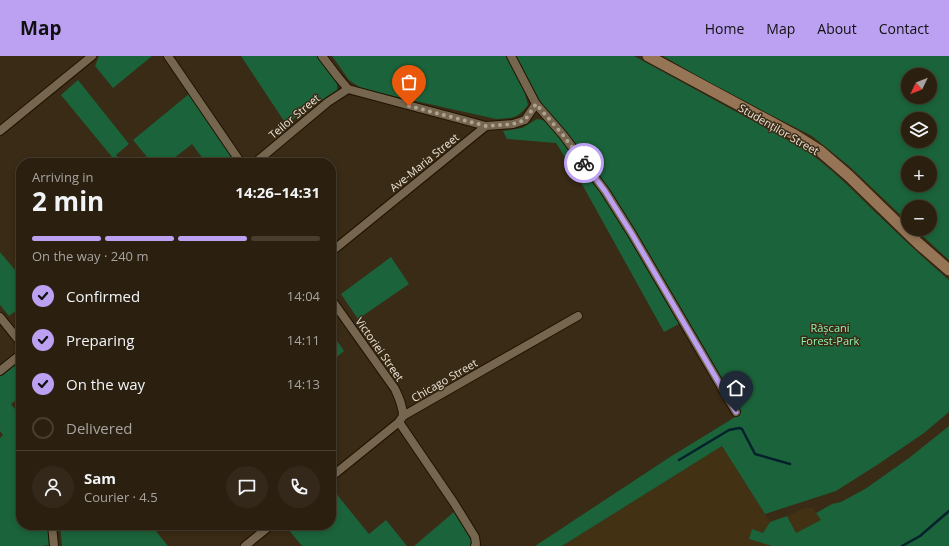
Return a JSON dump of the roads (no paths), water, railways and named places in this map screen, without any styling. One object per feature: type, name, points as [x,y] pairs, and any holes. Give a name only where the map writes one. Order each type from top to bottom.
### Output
[{"type":"main road","name":"Studenților Street","points":[[648,56],[793,134],[820,151],[849,176],[919,244],[949,270]]},
{"type":"street","points":[[0,131],[92,56]]},
{"type":"street","points":[[168,56],[238,158]]},
{"type":"street","points":[[322,56],[348,89],[486,126],[513,124],[525,120],[536,104]]},
{"type":"street","points":[[511,56],[536,104],[563,135],[609,197],[736,412]]},
{"type":"street","name":"Teilor Street","points":[[261,158],[328,102],[348,89]]},
{"type":"street","name":"Ave-Maria Street","points":[[336,248],[486,126]]},
{"type":"street","name":"Victoriei Street","points":[[336,305],[395,389],[403,408],[401,419],[475,537],[475,546]]},
{"type":"street","name":"Chicago Street","points":[[336,473],[401,419],[578,316]]},
{"type":"street","points":[[0,317],[16,337]]},
{"type":"street","points":[[0,371],[16,358]]},
{"type":"street","points":[[52,530],[54,546]]},
{"type":"street","points":[[245,546],[265,530]]},
{"type":"waterway","points":[[679,460],[729,430],[739,428],[742,429],[755,454],[790,464]]},
{"type":"waterway","points":[[902,546],[920,536],[949,511]]},
{"type":"park label","name":"Râșcani Forest-Park","points":[[830,333]]}]
